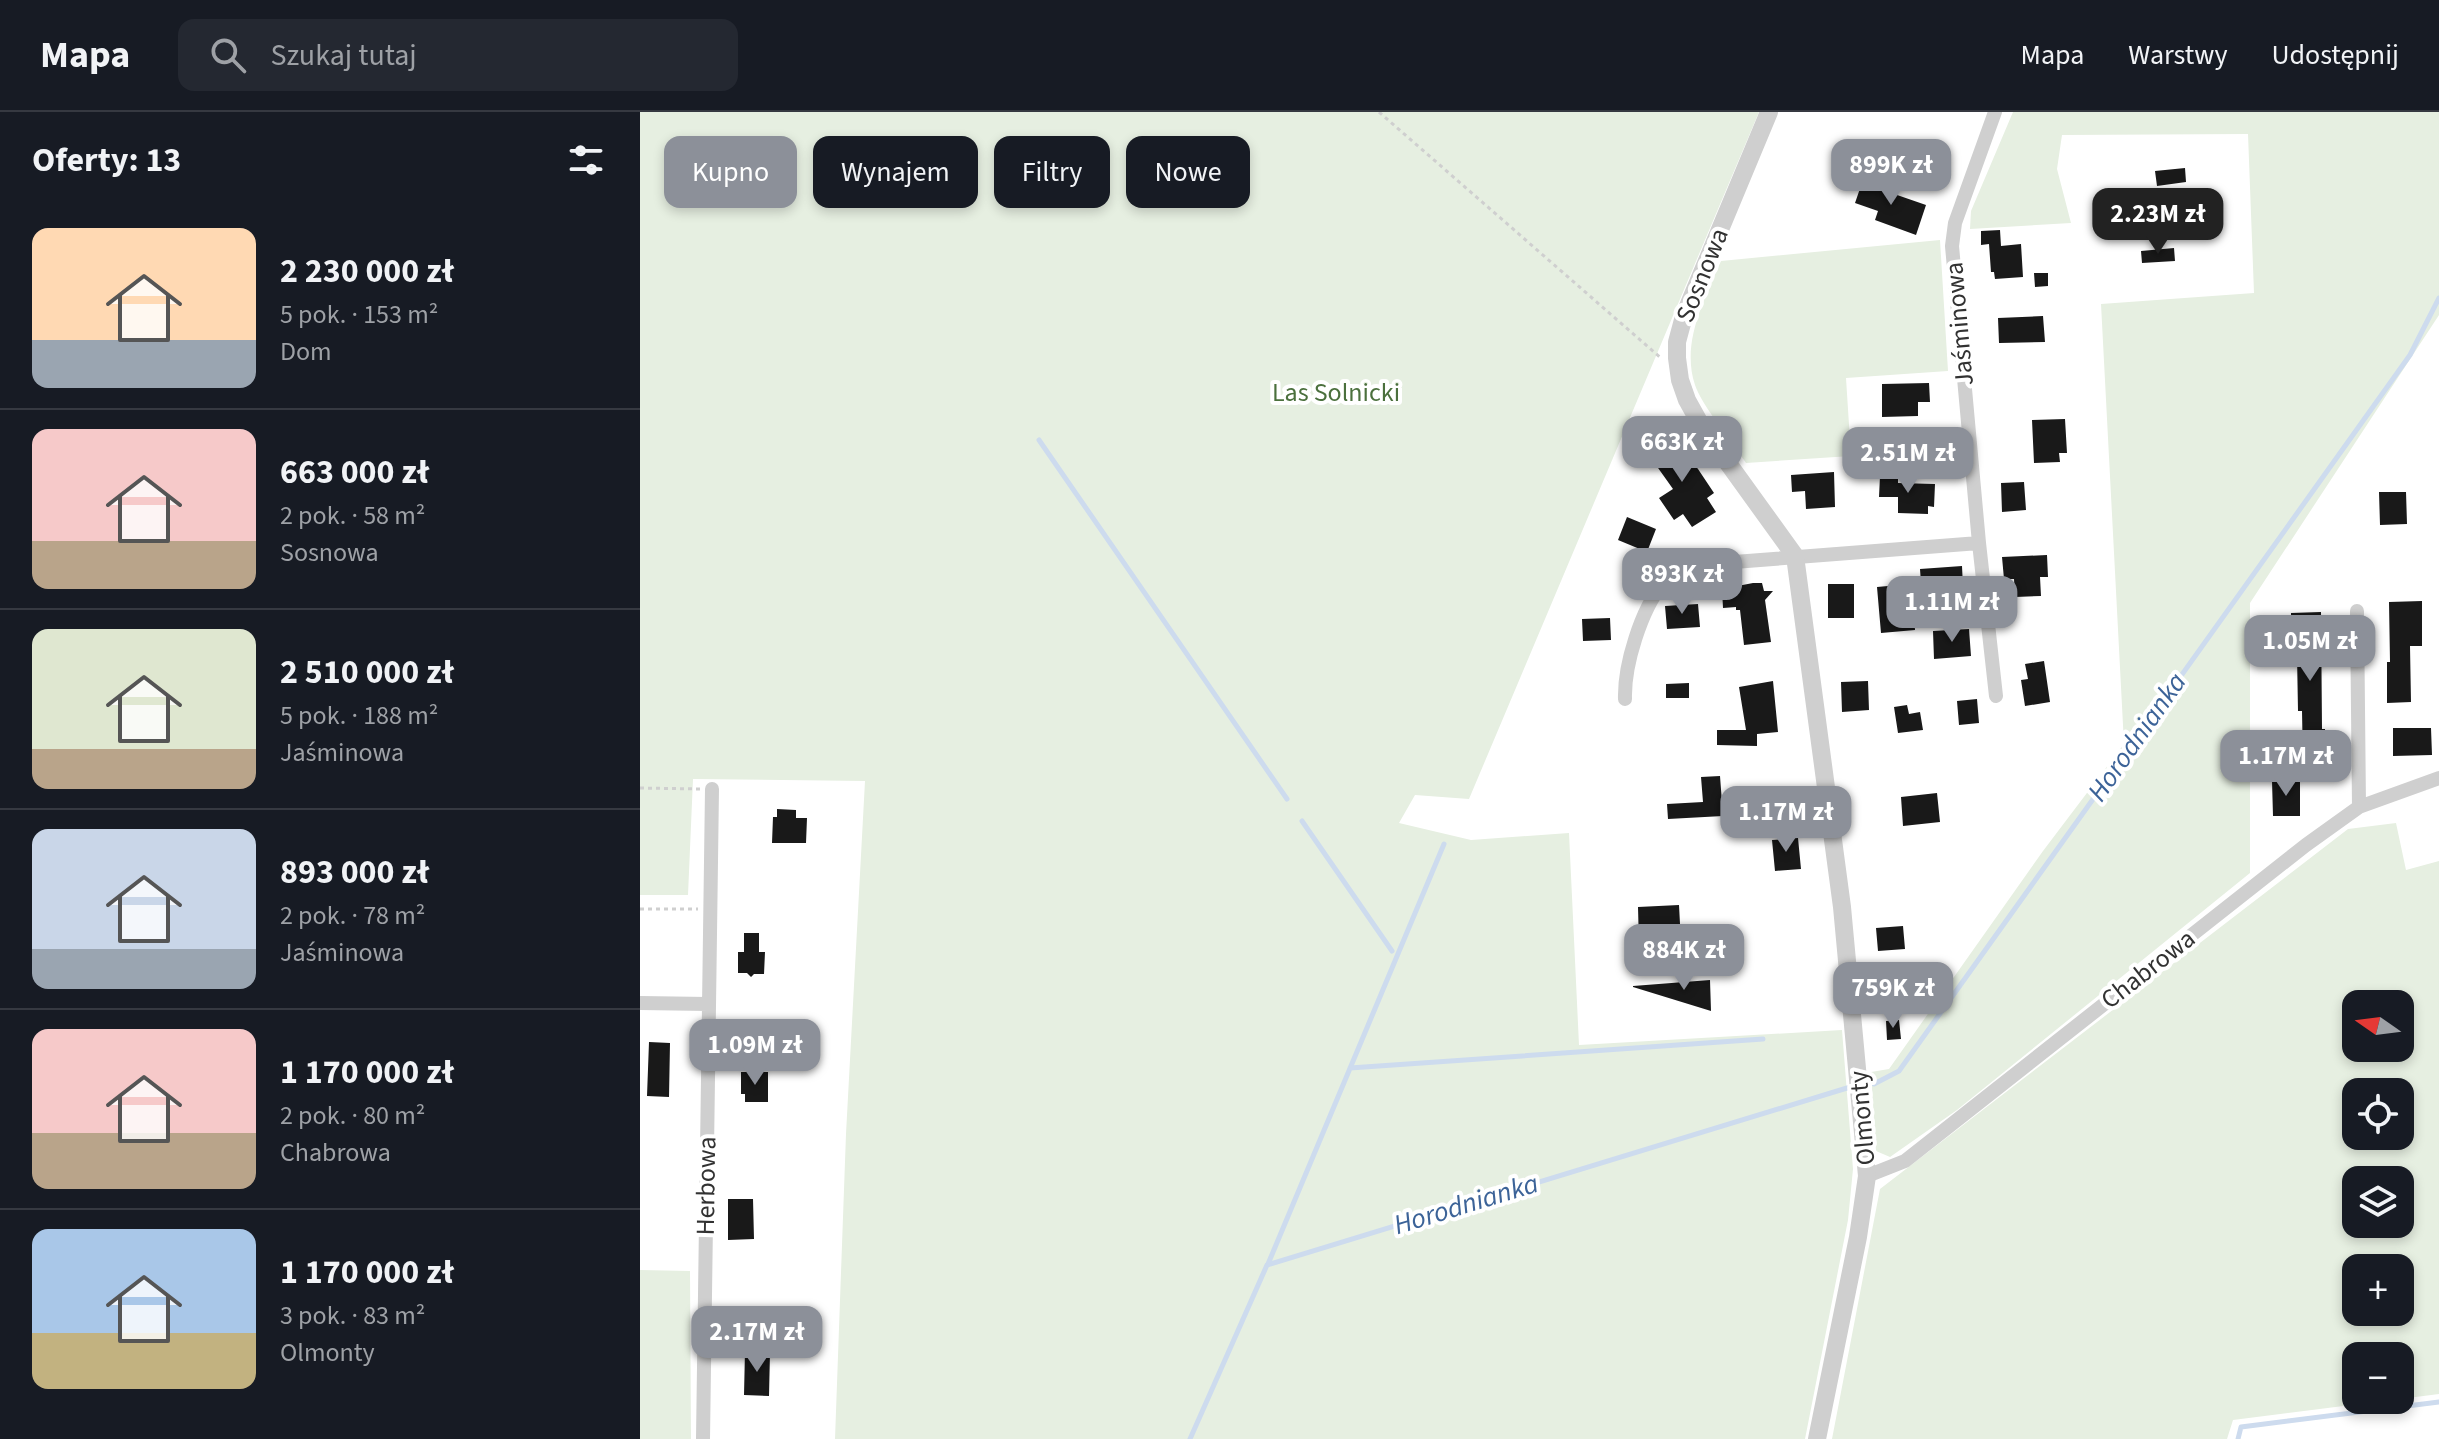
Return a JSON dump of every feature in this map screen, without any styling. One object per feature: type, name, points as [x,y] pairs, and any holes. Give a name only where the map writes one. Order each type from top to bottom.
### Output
[{"type":"street","name":"Sosnowa","points":[[1769,112],[1684,316],[1677,342],[1677,358],[1687,400],[1702,427],[1795,556]]},
{"type":"street","name":"Jaśminowa","points":[[1995,112],[1955,223],[1952,246],[1996,696]]},
{"type":"street","points":[[1625,699],[1624,679],[1649,607],[1663,583],[1682,566],[1979,543]]},
{"type":"street","name":"Olmonty","points":[[1795,556],[1842,907],[1867,1176],[1858,1237],[1817,1439]]},
{"type":"street","points":[[2357,611],[2359,807]]},
{"type":"street","name":"Chabrowa","points":[[1867,1176],[1905,1161],[2306,845],[2359,807],[2439,778]]},
{"type":"street","name":"Herbowa","points":[[703,1439],[712,789]]},
{"type":"street","points":[[640,1003],[708,1004]]},
{"type":"path","points":[[1379,112],[1660,359],[1677,358]]},
{"type":"path","points":[[640,788],[712,789]]},
{"type":"path","points":[[640,909],[710,910]]},
{"type":"green space","name":"Las Solnicki","points":[[640,112],[1759,112],[1469,799],[1415,795],[1399,823],[1471,840],[1569,833],[1579,1045],[1842,1030],[1853,1169],[1848,1220],[1805,1439],[835,1439],[846,1134],[865,781],[693,779],[688,895],[640,895]]},
{"type":"green space","points":[[2013,112],[2439,112],[2439,315],[2250,603],[2250,873],[1957,1110],[1890,1157],[1876,1151],[1871,1072],[1889,1069],[2043,851],[2124,744],[2101,304],[2254,293],[2248,134],[2062,135],[2057,169],[2071,223],[1970,229],[1971,211]]},
{"type":"green space","points":[[1940,240],[1948,371],[1846,378],[1851,456],[1746,463],[1704,403],[1691,369],[1696,322],[1721,261]]},
{"type":"green space","points":[[2396,823],[2406,870],[2439,861],[2439,1394],[2414,1397],[2414,1342],[2342,1342],[2342,1406],[2233,1420],[2227,1439],[1832,1439],[1880,1189],[2348,829]]},
{"type":"green space","points":[[640,1270],[690,1271],[691,1439],[640,1439]]},
{"type":"building","points":[[2185,168],[2186,182],[2157,186],[2155,171]]},
{"type":"building","points":[[1865,174],[1877,177],[1874,187],[1926,205],[1916,235],[1875,220],[1878,211],[1855,203]]},
{"type":"building","points":[[2000,230],[2001,246],[2021,244],[2023,277],[1995,279],[1994,272],[1991,272],[1989,244],[1981,245],[1981,231]]},
{"type":"building","points":[[2174,248],[2175,261],[2142,263],[2141,251]]},
{"type":"building","points":[[2034,273],[2048,273],[2048,286],[2035,287]]},
{"type":"building","points":[[2043,316],[2045,342],[1999,343],[1998,318]]},
{"type":"building","points":[[1929,383],[1930,402],[1918,402],[1918,416],[1882,417],[1882,384]]},
{"type":"building","points":[[2065,419],[2067,453],[2059,453],[2060,462],[2034,463],[2032,420]]},
{"type":"building","points":[[1666,437],[1678,453],[1682,450],[1714,493],[1707,498],[1716,512],[1692,527],[1683,514],[1674,520],[1659,498],[1673,489],[1646,451]]},
{"type":"building","points":[[1834,472],[1835,507],[1806,509],[1805,491],[1792,492],[1791,475]]},
{"type":"building","points":[[1880,476],[1898,476],[1898,483],[1935,484],[1934,507],[1928,506],[1928,514],[1898,513],[1898,497],[1879,497]]},
{"type":"building","points":[[2024,482],[2026,510],[2002,512],[2001,483]]},
{"type":"building","points":[[2379,492],[2406,492],[2407,524],[2380,525]]},
{"type":"building","points":[[1627,517],[1656,529],[1647,552],[1618,540]]},
{"type":"building","points":[[2047,555],[2048,577],[2040,577],[2041,596],[2015,597],[2014,579],[2004,579],[2002,557]]},
{"type":"building","points":[[1962,566],[1963,587],[1957,588],[1958,598],[1913,602],[1915,630],[1881,633],[1877,587],[1921,583],[1920,569]]},
{"type":"building","points":[[1762,583],[1764,591],[1773,591],[1765,600],[1771,642],[1744,645],[1740,610],[1736,607],[1723,608],[1722,589]]},
{"type":"building","points":[[1828,584],[1854,584],[1854,618],[1828,618]]},
{"type":"building","points":[[2422,601],[2422,646],[2410,646],[2411,702],[2387,703],[2389,602]]},
{"type":"building","points":[[1698,604],[1700,627],[1667,629],[1665,606]]},
{"type":"building","points":[[2321,612],[2322,729],[2325,729],[2326,763],[2303,764],[2297,655],[2291,655],[2291,613]]},
{"type":"building","points":[[1610,618],[1611,640],[1583,641],[1582,619]]},
{"type":"building","points":[[1969,629],[1971,656],[1934,659],[1933,631]]},
{"type":"building","points":[[2044,661],[2050,702],[2025,706],[2021,680],[2028,679],[2025,664]]},
{"type":"building","points":[[1773,681],[1778,732],[1757,734],[1757,746],[1717,745],[1717,730],[1746,730],[1739,687]]},
{"type":"building","points":[[1868,681],[1869,710],[1842,712],[1841,682]]},
{"type":"building","points":[[1689,683],[1689,698],[1666,698],[1666,684]]},
{"type":"building","points":[[1977,699],[1979,723],[1959,725],[1957,701]]},
{"type":"building","points":[[1907,705],[1909,714],[1920,712],[1923,730],[1898,733],[1894,707]]},
{"type":"building","points":[[2393,728],[2431,728],[2432,755],[2393,756]]},
{"type":"building","points":[[1720,776],[1723,816],[1668,819],[1667,804],[1703,802],[1701,777]]},
{"type":"building","points":[[2272,781],[2300,781],[2300,816],[2273,816]]},
{"type":"building","points":[[1802,787],[1806,812],[1785,816],[1781,791]]},
{"type":"building","points":[[1937,793],[1940,822],[1903,826],[1901,797]]},
{"type":"building","points":[[777,809],[796,810],[796,818],[807,818],[806,843],[772,843],[773,817],[777,817]]},
{"type":"building","points":[[1798,838],[1801,869],[1775,871],[1772,840]]},
{"type":"building","points":[[1679,905],[1681,943],[1639,945],[1638,907]]},
{"type":"building","points":[[1903,926],[1905,949],[1878,951],[1876,928]]},
{"type":"building","points":[[744,933],[759,933],[759,952],[765,952],[764,974],[751,977],[747,973],[738,973],[738,952],[744,952]]},
{"type":"building","points":[[1710,980],[1711,1011],[1633,987],[1633,986]]},
{"type":"building","points":[[1899,1020],[1901,1039],[1887,1040],[1886,1021]]},
{"type":"building","points":[[649,1042],[670,1043],[669,1097],[647,1096]]},
{"type":"building","points":[[741,1072],[768,1072],[768,1102],[745,1102],[745,1094],[741,1094]]},
{"type":"building","points":[[728,1199],[753,1199],[754,1239],[728,1240]]},
{"type":"building","points":[[745,1351],[770,1352],[769,1396],[744,1395]]},
{"type":"waterway","name":"Horodnianka","points":[[1874,1084],[1899,1071],[2410,355],[2439,298]]},
{"type":"waterway","points":[[1039,440],[1287,799]]},
{"type":"waterway","points":[[1302,821],[1392,951]]},
{"type":"waterway","points":[[1268,1264],[1444,844]]},
{"type":"waterway","points":[[1350,1068],[1763,1039]]},
{"type":"waterway","name":"Horodnianka","points":[[1190,1439],[1267,1265],[1847,1088]]},
{"type":"waterway","points":[[2238,1439],[2241,1427],[2439,1402]]}]
